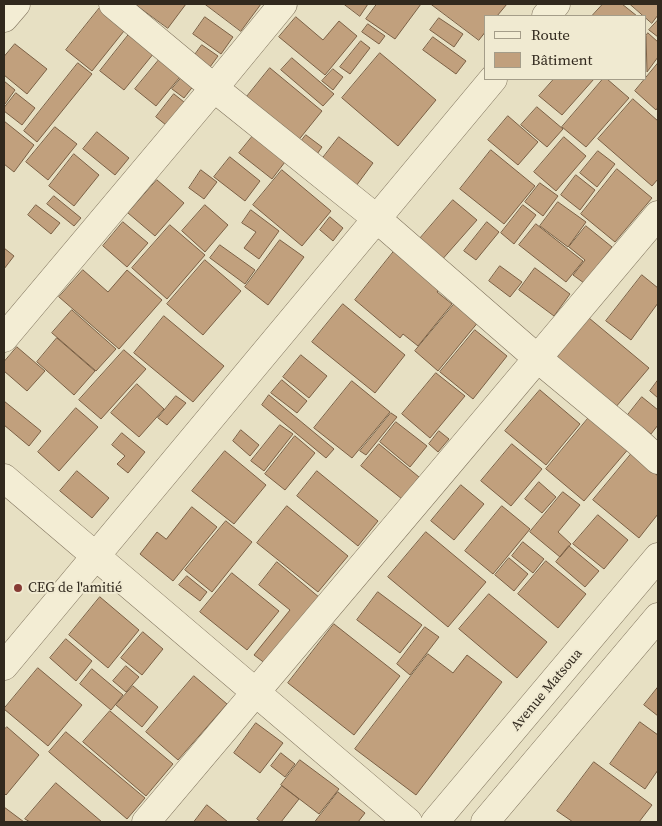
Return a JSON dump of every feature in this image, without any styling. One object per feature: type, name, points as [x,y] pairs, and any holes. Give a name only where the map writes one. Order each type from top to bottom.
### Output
[{"type":"street","points":[[4,18],[16,4]]},
{"type":"street","points":[[113,4],[376,218],[658,460]]},
{"type":"street","points":[[4,338],[283,4]]},
{"type":"street","points":[[547,15],[556,4]]},
{"type":"street","points":[[4,666],[492,80]]},
{"type":"street","points":[[146,822],[256,694],[658,215]]},
{"type":"street","points":[[4,478],[408,822]]},
{"type":"street","name":"Avenue Matsoua","points":[[435,822],[658,557]]},
{"type":"street","points":[[484,822],[658,617]]},
{"type":"building","points":[[135,4],[186,4],[168,28]]},
{"type":"building","points":[[205,4],[261,4],[241,31]]},
{"type":"building","points":[[344,4],[368,4],[360,16]]},
{"type":"building","points":[[377,4],[421,4],[395,39],[366,19]]},
{"type":"building","points":[[431,4],[507,4],[498,15],[484,15],[484,34],[479,40]]},
{"type":"building","points":[[603,4],[622,4],[636,15],[593,15]]},
{"type":"building","points":[[630,4],[658,4],[658,15],[652,23],[647,19],[647,15],[643,15]]},
{"type":"building","points":[[102,5],[128,26],[92,71],[66,50]]},
{"type":"building","points":[[205,17],[233,37],[221,54],[193,34]]},
{"type":"building","points":[[296,17],[323,40],[339,21],[357,36],[325,75],[279,37]]},
{"type":"building","points":[[439,18],[463,34],[454,47],[430,30]]},
{"type":"building","points":[[658,20],[658,37],[649,30]]},
{"type":"building","points":[[368,24],[385,36],[379,44],[362,32]]},
{"type":"building","points":[[130,33],[154,53],[124,90],[100,71]]},
{"type":"building","points":[[648,33],[658,42],[658,57],[647,72]]},
{"type":"building","points":[[433,37],[466,61],[456,74],[423,50]]},
{"type":"building","points":[[361,41],[370,48],[350,74],[340,67]]},
{"type":"building","points":[[15,44],[47,69],[27,94],[4,75],[4,57]]},
{"type":"building","points":[[202,45],[218,56],[210,67],[194,56]]},
{"type":"building","points":[[380,53],[436,100],[398,146],[342,98]]},
{"type":"building","points":[[163,55],[184,72],[156,106],[135,89]]},
{"type":"building","points":[[292,58],[334,94],[323,106],[281,70]]},
{"type":"building","points":[[78,63],[92,74],[37,142],[24,131]]},
{"type":"building","points":[[658,63],[658,107],[656,110],[635,91],[644,80],[647,80],[647,76]]},
{"type":"building","points":[[270,68],[322,111],[297,142],[245,99]]},
{"type":"building","points":[[333,69],[343,77],[333,90],[322,81]]},
{"type":"building","points":[[187,71],[198,80],[184,98],[172,89]]},
{"type":"building","points":[[553,80],[593,80],[562,115],[539,96]]},
{"type":"building","points":[[602,80],[608,80],[629,98],[586,147],[562,127]]},
{"type":"building","points":[[4,81],[15,90],[5,104],[4,103]]},
{"type":"building","points":[[16,93],[35,108],[22,125],[4,111],[4,108]]},
{"type":"building","points":[[174,94],[184,102],[166,125],[156,117]]},
{"type":"building","points":[[633,99],[658,121],[658,179],[652,186],[598,139]]},
{"type":"building","points":[[537,107],[563,129],[547,147],[521,125]]},
{"type":"building","points":[[508,116],[538,142],[518,165],[488,140]]},
{"type":"building","points":[[4,121],[34,145],[14,172],[4,164]]},
{"type":"building","points":[[55,127],[77,144],[48,180],[26,162]]},
{"type":"building","points":[[97,132],[129,158],[115,175],[83,149]]},
{"type":"building","points":[[256,132],[288,158],[272,179],[239,153]]},
{"type":"building","points":[[306,135],[322,147],[315,157],[299,144]]},
{"type":"building","points":[[339,137],[373,163],[356,186],[322,159]]},
{"type":"building","points":[[564,137],[586,156],[556,191],[534,172]]},
{"type":"building","points":[[491,150],[535,186],[504,224],[460,189]]},
{"type":"building","points":[[598,151],[615,164],[597,187],[580,173]]},
{"type":"building","points":[[74,154],[99,175],[74,206],[49,186]]},
{"type":"building","points":[[230,157],[260,181],[245,201],[214,177]]},
{"type":"building","points":[[617,169],[652,198],[615,242],[581,214]]},
{"type":"building","points":[[201,170],[217,182],[204,199],[189,188]]},
{"type":"building","points":[[282,170],[331,211],[302,246],[253,205]]},
{"type":"building","points":[[576,175],[595,190],[580,210],[561,195]]},
{"type":"building","points":[[157,180],[184,203],[155,236],[128,213]]},
{"type":"building","points":[[540,183],[558,196],[543,216],[525,202]]},
{"type":"building","points":[[54,196],[81,218],[74,226],[47,204]]},
{"type":"building","points":[[453,200],[477,220],[440,262],[417,242]]},
{"type":"building","points":[[558,202],[586,222],[568,247],[540,226]]},
{"type":"building","points":[[36,205],[60,223],[51,234],[28,215]]},
{"type":"building","points":[[205,205],[228,225],[205,252],[182,231]]},
{"type":"building","points":[[523,205],[536,215],[514,244],[501,233]]},
{"type":"building","points":[[251,210],[279,231],[259,259],[244,248],[256,232],[242,223]]},
{"type":"building","points":[[330,217],[343,228],[333,241],[320,230]]},
{"type":"building","points":[[123,222],[148,243],[127,267],[103,246]]},
{"type":"building","points":[[487,222],[499,232],[476,260],[464,251]]},
{"type":"building","points":[[536,224],[583,261],[566,282],[519,245]]},
{"type":"building","points":[[170,225],[205,255],[167,299],[132,268]]},
{"type":"building","points":[[586,226],[612,247],[584,283],[573,275],[585,260],[569,247]]},
{"type":"building","points":[[280,240],[304,257],[268,305],[245,287]]},
{"type":"building","points":[[220,245],[255,270],[245,284],[210,258]]},
{"type":"building","points":[[4,248],[14,256],[4,269]]},
{"type":"building","points":[[395,250],[441,287],[437,292],[452,304],[418,346],[403,334],[400,338],[355,300]]},
{"type":"building","points":[[205,260],[241,291],[203,335],[167,304]]},
{"type":"building","points":[[500,266],[522,282],[510,297],[489,281]]},
{"type":"building","points":[[535,268],[570,294],[554,316],[519,290]]},
{"type":"building","points":[[83,270],[108,292],[127,270],[162,300],[119,349],[59,297]]},
{"type":"building","points":[[642,275],[658,288],[658,303],[631,340],[606,321]]},
{"type":"building","points":[[456,302],[479,321],[438,371],[415,351]]},
{"type":"building","points":[[343,304],[405,355],[375,393],[312,342]]},
{"type":"building","points":[[72,310],[116,349],[96,371],[52,333]]},
{"type":"building","points":[[164,316],[224,366],[193,402],[134,353]]},
{"type":"building","points":[[589,318],[649,368],[609,415],[550,366]]},
{"type":"building","points":[[475,330],[507,356],[473,399],[440,372]]},
{"type":"building","points":[[57,338],[95,371],[74,395],[37,362]]},
{"type":"building","points":[[17,347],[45,371],[27,391],[4,371],[4,362]]},
{"type":"building","points":[[124,350],[146,369],[101,419],[79,400]]},
{"type":"building","points":[[301,355],[327,376],[309,398],[283,377]]},
{"type":"building","points":[[436,373],[465,396],[430,438],[402,414]]},
{"type":"building","points":[[282,380],[307,401],[297,413],[271,393]]},
{"type":"building","points":[[658,380],[658,398],[650,391]]},
{"type":"building","points":[[352,381],[390,412],[352,458],[314,428]]},
{"type":"building","points":[[137,384],[164,409],[139,437],[111,413]]},
{"type":"building","points":[[540,390],[580,424],[546,465],[505,431]]},
{"type":"building","points":[[269,395],[334,449],[326,458],[262,405]]},
{"type":"building","points":[[176,396],[186,403],[167,425],[158,418]]},
{"type":"building","points":[[642,397],[658,410],[658,425],[651,434],[627,416]]},
{"type":"building","points":[[4,401],[41,431],[29,446],[4,425]]},
{"type":"building","points":[[76,408],[98,427],[59,471],[38,452]]},
{"type":"building","points":[[391,413],[397,417],[366,455],[360,451]]},
{"type":"building","points":[[591,415],[630,447],[584,501],[546,469]]},
{"type":"building","points":[[396,422],[427,446],[410,467],[380,442]]},
{"type":"building","points":[[280,425],[293,434],[264,471],[251,461]]},
{"type":"building","points":[[241,430],[259,445],[250,456],[233,441]]},
{"type":"building","points":[[439,431],[449,439],[438,452],[429,444]]},
{"type":"building","points":[[122,433],[145,452],[128,473],[117,464],[125,456],[112,445]]},
{"type":"building","points":[[295,436],[315,453],[285,490],[265,474]]},
{"type":"building","points":[[379,444],[419,477],[402,499],[361,466]]},
{"type":"building","points":[[512,444],[542,469],[511,506],[481,481]]},
{"type":"building","points":[[225,451],[266,485],[234,524],[192,491]]},
{"type":"building","points":[[632,453],[658,476],[658,514],[639,538],[593,500]]},
{"type":"building","points":[[77,471],[109,498],[92,518],[60,491]]},
{"type":"building","points":[[317,471],[378,521],[358,546],[297,496]]},
{"type":"building","points":[[539,482],[556,497],[542,513],[525,499]]},
{"type":"building","points":[[461,485],[484,504],[454,540],[431,521]]},
{"type":"building","points":[[563,492],[580,505],[558,532],[571,544],[560,557],[530,532]]},
{"type":"building","points":[[287,506],[348,556],[318,592],[257,543]]},
{"type":"building","points":[[502,506],[530,529],[493,574],[465,551]]},
{"type":"building","points":[[192,507],[217,527],[173,581],[140,554],[157,532],[166,539]]},
{"type":"building","points":[[598,515],[628,540],[604,569],[573,544]]},
{"type":"building","points":[[226,521],[252,542],[212,592],[185,570]]},
{"type":"building","points":[[426,532],[486,582],[448,627],[388,577]]},
{"type":"building","points":[[523,542],[544,559],[533,573],[512,556]]},
{"type":"building","points":[[569,546],[599,571],[585,587],[556,562]]},
{"type":"building","points":[[509,558],[528,574],[514,591],[495,575]]},
{"type":"building","points":[[546,561],[586,594],[558,628],[518,594]]},
{"type":"building","points":[[277,562],[320,598],[266,664],[254,655],[290,610],[259,585]]},
{"type":"building","points":[[232,573],[279,611],[247,650],[200,612]]},
{"type":"building","points":[[187,576],[207,592],[200,601],[179,585]]},
{"type":"building","points":[[378,592],[422,625],[400,653],[357,620]]},
{"type":"building","points":[[489,594],[547,642],[517,678],[459,629]]},
{"type":"building","points":[[100,597],[139,630],[108,668],[69,635]]},
{"type":"building","points":[[334,624],[400,676],[354,735],[288,683]]},
{"type":"building","points":[[425,627],[439,637],[410,675],[397,664]]},
{"type":"building","points":[[143,632],[163,649],[142,675],[121,658]]},
{"type":"building","points":[[66,639],[92,661],[76,681],[50,658]]},
{"type":"building","points":[[428,654],[453,673],[467,655],[502,682],[416,795],[355,749]]},
{"type":"building","points":[[126,666],[139,677],[126,692],[113,681]]},
{"type":"building","points":[[38,668],[82,705],[48,746],[4,709]]},
{"type":"building","points":[[92,669],[123,695],[111,710],[80,684]]},
{"type":"building","points":[[194,676],[227,704],[178,760],[146,732]]},
{"type":"building","points":[[133,686],[158,707],[142,727],[116,705]]},
{"type":"building","points":[[658,687],[658,716],[644,705]]},
{"type":"building","points":[[110,711],[173,764],[146,796],[83,742]]},
{"type":"building","points":[[640,722],[658,735],[658,770],[645,789],[610,764]]},
{"type":"building","points":[[256,723],[283,743],[260,773],[234,753]]},
{"type":"building","points":[[7,727],[39,755],[6,795],[4,793],[4,730]]},
{"type":"building","points":[[66,732],[145,798],[127,819],[49,752]]},
{"type":"building","points":[[281,753],[295,764],[285,777],[271,766]]},
{"type":"building","points":[[300,760],[339,789],[319,814],[281,785]]},
{"type":"building","points":[[594,762],[652,805],[639,822],[573,822],[557,811]]},
{"type":"building","points":[[56,783],[102,822],[30,822],[25,819]]},
{"type":"building","points":[[282,786],[299,799],[281,822],[261,822],[257,819]]},
{"type":"building","points":[[338,792],[365,813],[358,822],[315,822]]},
{"type":"building","points":[[207,805],[228,822],[194,822]]},
{"type":"building","points":[[4,807],[24,822],[4,822]]},
{"type":"place","name":"CEG de l'amitié","points":[[18,588]]}]
